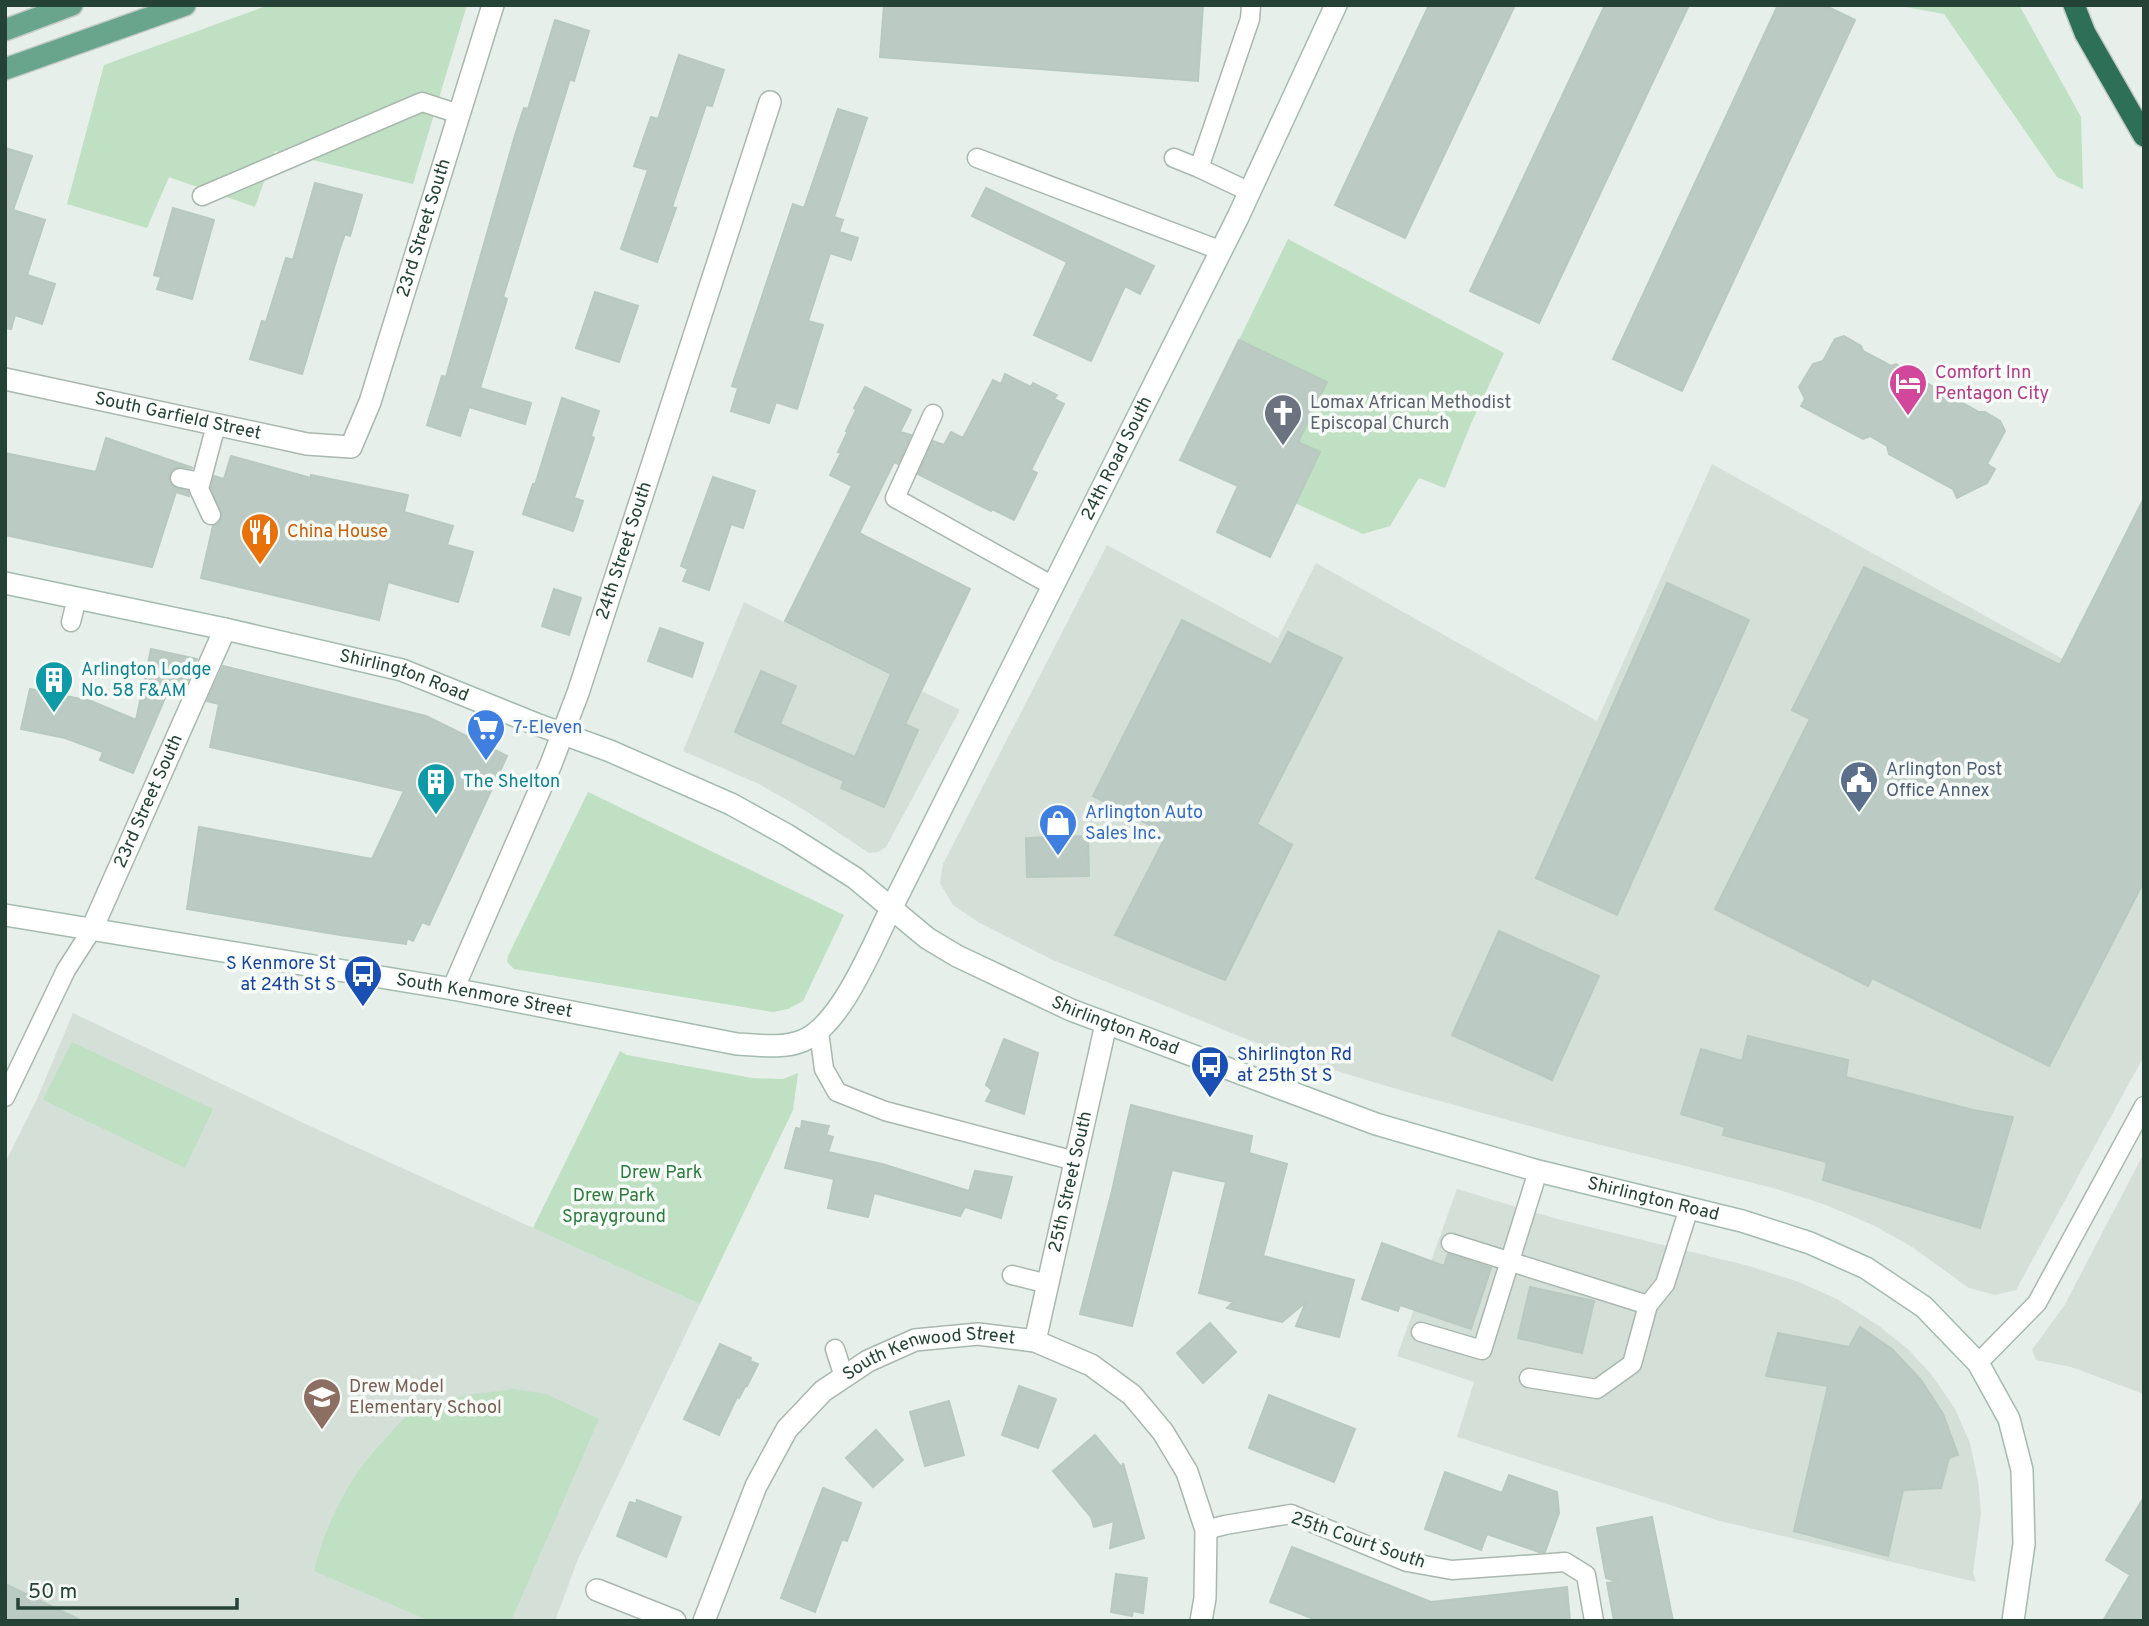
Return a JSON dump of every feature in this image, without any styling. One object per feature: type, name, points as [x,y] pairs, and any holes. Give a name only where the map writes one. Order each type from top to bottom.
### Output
[{"type":"highway","points":[[2074,5],[2085,33],[2144,136]]},
{"type":"main road","points":[[5,30],[72,5]]},
{"type":"main road","points":[[5,69],[185,5]]},
{"type":"street","name":"23rd Street South","points":[[351,447],[370,402],[493,5]]},
{"type":"street","name":"24th Road South","points":[[891,909],[1222,251],[1336,5]]},
{"type":"street","name":"24th Street South","points":[[453,989],[563,734],[770,102]]},
{"type":"street","name":"South Garfield Street","points":[[5,379],[307,444],[351,447]]},
{"type":"street","name":"Shirlington Road","points":[[5,583],[225,629],[402,670],[610,751],[732,804],[855,878],[928,938],[957,956],[1039,997],[1376,1124],[1538,1171],[1742,1221],[1810,1243],[1866,1268],[1924,1307],[1978,1363],[2009,1419],[2022,1471],[2024,1544],[2012,1621]]},
{"type":"street","name":"23rd Street South","points":[[91,931],[225,629]]},
{"type":"street","name":"South Kenmore Street","points":[[5,915],[453,989],[737,1044],[783,1046],[802,1041],[818,1032],[844,1000],[891,909]]},
{"type":"street","name":"25th Street South","points":[[1035,1341],[1106,1024]]},
{"type":"street","name":"South Kenwood Street","points":[[704,1621],[756,1486],[787,1429],[823,1391],[868,1361],[915,1340],[978,1334],[1035,1341],[1091,1364],[1132,1395],[1163,1432],[1188,1472],[1206,1530]]},
{"type":"street","points":[[1201,1621],[1205,1598],[1206,1530]]},
{"type":"street","points":[[597,1590],[675,1621]]},
{"type":"lane","points":[[1199,168],[1250,19],[1251,5]]},
{"type":"lane","points":[[202,196],[422,102],[460,114]]},
{"type":"lane","points":[[976,158],[1222,251]]},
{"type":"lane","points":[[1174,158],[1250,192]]},
{"type":"lane","points":[[933,414],[895,498],[1054,586]]},
{"type":"lane","points":[[211,515],[199,489],[216,425]]},
{"type":"lane","points":[[180,478],[201,482]]},
{"type":"lane","points":[[71,622],[77,597]]},
{"type":"lane","name":"23rd Street South","points":[[5,1097],[66,970],[91,931]]},
{"type":"lane","points":[[818,1032],[824,1069],[837,1092],[885,1111],[1075,1161]]},
{"type":"lane","points":[[1978,1363],[2037,1303],[2144,1106]]},
{"type":"lane","points":[[1421,1332],[1482,1350],[1538,1171]]},
{"type":"lane","points":[[1529,1378],[1597,1389],[1632,1364],[1648,1305],[1665,1284],[1689,1208]]},
{"type":"lane","points":[[1451,1242],[1648,1305]]},
{"type":"lane","points":[[1013,1275],[1048,1284]]},
{"type":"lane","points":[[835,1349],[844,1377]]},
{"type":"lane","name":"25th Court South","points":[[1206,1530],[1291,1514],[1407,1562],[1452,1570],[1565,1562],[1586,1575],[1594,1621]]},
{"type":"shaded area","points":[[1712,464],[2063,659],[2144,499],[2144,1056],[2016,1290],[1995,1295],[1969,1288],[1912,1247],[1875,1226],[1826,1205],[1773,1188],[1573,1138],[1304,1061],[1053,960],[978,922],[953,905],[940,883],[943,864],[1107,545],[1278,638],[1316,563],[1597,721]]},
{"type":"shaded area","points":[[744,602],[960,710],[886,847],[878,852],[869,853],[806,811],[759,784],[683,751]]},
{"type":"shaded area","name":"Drew Model Elementary School","points":[[73,1013],[312,1127],[700,1304],[578,1559],[555,1621],[5,1621],[5,1163],[37,1099]]},
{"type":"shaded area","points":[[2144,1153],[2144,1394],[2071,1367],[2036,1360],[2032,1350],[2064,1306]]},
{"type":"shaded area","points":[[1457,1189],[1557,1219],[1749,1266],[1799,1282],[1837,1299],[1879,1326],[1908,1349],[1931,1374],[1955,1409],[1970,1443],[1981,1513],[1973,1573],[1976,1582],[1720,1521],[1457,1437],[1474,1382],[1397,1356]]},
{"type":"green space","points":[[269,5],[467,5],[413,184],[275,151],[255,207],[169,177],[147,228],[67,204],[104,65]]},
{"type":"green space","points":[[1895,5],[2019,5],[2081,117],[2083,189],[2057,177],[1944,14]]},
{"type":"green space","points":[[1288,239],[1504,353],[1445,488],[1419,478],[1390,526],[1363,534],[1295,503],[1298,442],[1326,382],[1239,340]]},
{"type":"green space","points":[[588,792],[844,915],[803,1001],[788,1009],[773,1012],[514,969],[507,962],[508,956]]},
{"type":"green space","points":[[72,1042],[213,1109],[185,1168],[43,1100]]},
{"type":"green space","name":"Drew Park","points":[[620,1051],[627,1055],[752,1078],[783,1079],[798,1073],[793,1110],[700,1304],[533,1228]]},
{"type":"green space","points":[[513,1389],[546,1394],[599,1419],[511,1621],[430,1621],[314,1571],[333,1515],[352,1481],[375,1450],[403,1420],[420,1409],[445,1400]]},
{"type":"building","points":[[884,5],[1203,5],[1198,81],[880,57]]},
{"type":"building","points":[[1429,5],[1515,5],[1405,238],[1335,205]]},
{"type":"building","points":[[1605,5],[1689,5],[1539,323],[1470,291]]},
{"type":"building","points":[[1778,5],[1824,5],[1855,20],[1682,391],[1613,359]]},
{"type":"building","points":[[555,20],[589,31],[574,81],[570,79],[503,297],[507,299],[480,388],[531,403],[525,424],[469,407],[460,436],[427,425],[442,376],[446,377],[516,132],[524,108],[528,109]]},
{"type":"building","points":[[679,55],[724,70],[712,106],[706,105],[657,262],[621,249],[648,170],[634,166],[651,117],[658,119]]},
{"type":"building","points":[[838,109],[867,118],[834,217],[843,220],[839,232],[858,238],[851,260],[830,253],[808,321],[823,325],[797,409],[776,402],[769,423],[731,411],[738,388],[732,386],[793,204],[804,208]]},
{"type":"building","points":[[5,148],[32,156],[13,210],[45,220],[27,275],[55,284],[42,324],[15,315],[11,329],[5,328]]},
{"type":"building","points":[[315,183],[362,195],[350,236],[345,234],[339,251],[302,374],[250,359],[262,321],[266,322],[286,258],[293,260]]},
{"type":"building","points":[[986,188],[1154,266],[1140,294],[1125,286],[1091,361],[1034,335],[1067,262],[972,216]]},
{"type":"building","points":[[173,208],[214,220],[192,299],[157,289],[161,277],[154,275]]},
{"type":"building","points":[[595,292],[638,306],[619,362],[576,348]]},
{"type":"building","name":"Comfort Inn Pentagon City","points":[[1844,336],[1861,346],[1863,351],[1891,366],[1896,364],[1979,412],[1985,412],[2000,421],[2005,431],[1987,464],[1995,469],[1987,483],[1957,498],[1953,489],[1889,454],[1887,446],[1870,436],[1863,439],[1801,406],[1805,399],[1799,387],[1813,364],[1823,361],[1835,339]]},
{"type":"building","name":"Lomax African Methodist Episcopal Church","points":[[1239,340],[1327,382],[1298,442],[1320,452],[1270,557],[1217,532],[1238,486],[1180,460]]},
{"type":"building","points":[[1005,374],[1031,387],[1033,383],[1057,395],[1054,399],[1064,404],[1031,470],[1037,473],[1014,520],[918,474],[933,441],[944,445],[951,432],[963,438],[993,380],[1001,384]]},
{"type":"building","points":[[865,387],[911,410],[900,432],[911,435],[898,464],[894,462],[859,533],[970,589],[905,724],[918,730],[884,807],[841,788],[844,781],[735,732],[761,671],[796,686],[780,724],[855,757],[891,674],[785,621],[852,486],[830,475],[841,453],[838,452],[856,410],[854,408]]},
{"type":"building","points":[[562,398],[599,411],[591,436],[594,438],[574,498],[583,501],[573,531],[523,514],[533,484],[535,485]]},
{"type":"building","points":[[106,438],[193,468],[177,467],[169,475],[172,486],[188,491],[189,496],[176,492],[152,567],[5,535],[5,453],[96,472]]},
{"type":"building","points":[[231,456],[311,478],[311,475],[408,495],[404,512],[453,526],[447,545],[473,552],[458,602],[388,582],[379,620],[201,578],[213,526],[220,522],[222,517],[211,488],[214,476],[224,479]]},
{"type":"building","points":[[713,477],[755,491],[743,528],[731,524],[709,590],[683,581],[688,569],[681,566]]},
{"type":"building","points":[[2144,498],[2144,881],[2049,1066],[1872,978],[1868,986],[1715,909],[1810,719],[1792,710],[1864,567],[2060,665]]},
{"type":"building","points":[[1667,583],[1749,620],[1617,915],[1536,878]]},
{"type":"building","points":[[554,589],[581,598],[569,635],[542,626]]},
{"type":"building","points":[[1182,620],[1271,665],[1288,632],[1342,658],[1257,824],[1292,845],[1225,980],[1115,935],[1167,834],[1093,796]]},
{"type":"building","points":[[660,628],[703,643],[692,677],[648,661]]},
{"type":"building","points":[[151,649],[197,659],[181,696],[167,693],[133,773],[100,760],[103,752],[65,738],[21,729],[30,689],[91,701],[136,720]]},
{"type":"building","name":"The Shelton","points":[[223,666],[426,716],[507,756],[429,925],[422,922],[413,941],[407,938],[406,944],[340,935],[187,909],[199,827],[372,859],[404,791],[210,747],[219,704],[207,701]]},
{"type":"building","name":"Arlington Auto Sales Inc.","points":[[1088,836],[1089,876],[1027,877],[1026,838]]},
{"type":"building","points":[[1499,931],[1599,976],[1552,1080],[1452,1035]]},
{"type":"building","points":[[1748,1036],[1848,1060],[1846,1077],[1973,1110],[2013,1117],[1980,1228],[1823,1180],[1827,1162],[1723,1135],[1725,1127],[1681,1114],[1701,1049],[1742,1061]]},
{"type":"building","points":[[1004,1039],[1038,1053],[1024,1114],[986,1101],[992,1090],[986,1085]]},
{"type":"building","points":[[1131,1105],[1252,1136],[1249,1153],[1287,1164],[1263,1256],[1354,1280],[1339,1337],[1296,1326],[1306,1302],[1282,1322],[1227,1308],[1233,1302],[1199,1293],[1226,1182],[1172,1170],[1132,1326],[1080,1314]]},
{"type":"building","points":[[802,1121],[829,1126],[826,1135],[833,1137],[828,1152],[882,1164],[969,1191],[975,1171],[1012,1177],[1001,1218],[965,1207],[960,1216],[874,1193],[868,1217],[828,1208],[834,1179],[785,1168],[796,1128],[801,1129]]},
{"type":"building","points":[[1382,1243],[1444,1266],[1448,1254],[1491,1268],[1471,1329],[1400,1305],[1398,1311],[1362,1299]]},
{"type":"building","points":[[1530,1287],[1594,1301],[1582,1353],[1518,1338]]},
{"type":"building","points":[[1210,1323],[1236,1352],[1203,1383],[1177,1353]]},
{"type":"building","points":[[1860,1327],[1892,1349],[1921,1380],[1943,1414],[1958,1455],[1949,1458],[1941,1488],[1903,1490],[1888,1556],[1794,1531],[1828,1386],[1766,1376],[1778,1333],[1849,1347]]},
{"type":"building","points":[[720,1344],[758,1364],[747,1386],[739,1398],[737,1397],[719,1435],[684,1419]]},
{"type":"building","points":[[1019,1386],[1056,1399],[1038,1448],[1002,1435]]},
{"type":"building","points":[[1269,1395],[1355,1429],[1334,1482],[1249,1448]]},
{"type":"building","points":[[949,1401],[964,1455],[925,1466],[910,1412]]},
{"type":"building","points":[[876,1430],[903,1460],[873,1487],[846,1458]]},
{"type":"building","points":[[1095,1435],[1122,1468],[1123,1463],[1144,1538],[1110,1548],[1114,1521],[1094,1527],[1091,1517],[1053,1471]]},
{"type":"building","points":[[1445,1472],[1502,1493],[1509,1475],[1557,1492],[1559,1513],[1545,1552],[1487,1534],[1481,1550],[1425,1529]]},
{"type":"building","points":[[823,1488],[861,1503],[847,1541],[842,1539],[815,1612],[781,1598]]},
{"type":"building","points":[[2144,1497],[2144,1621],[2103,1621],[2130,1575],[2106,1560]]},
{"type":"building","points":[[637,1500],[681,1517],[666,1557],[617,1536],[630,1502],[636,1504]]},
{"type":"building","points":[[1652,1517],[1673,1621],[1614,1621],[1607,1583],[1618,1582],[1606,1578],[1597,1528]]},
{"type":"building","points":[[1292,1547],[1431,1602],[1567,1587],[1570,1621],[1319,1621],[1270,1602]]},
{"type":"building","points":[[1116,1574],[1147,1578],[1143,1613],[1133,1611],[1132,1616],[1111,1612]]},
{"type":"building","points":[[5,1584],[82,1621],[5,1621]]},
{"type":"place","name":"Comfort Inn Pentagon City","points":[[1908,417]]},
{"type":"place","name":"Lomax African Methodist Episcopal Church","points":[[1283,447]]},
{"type":"place","name":"China House","points":[[260,566]]},
{"type":"place","name":"Arlington Lodge No. 58 F&AM","points":[[54,714]]},
{"type":"place","name":"7-Eleven","points":[[486,762]]},
{"type":"place","name":"Arlington Post Office Annex","points":[[1859,814]]},
{"type":"place","name":"The Shelton","points":[[436,816]]},
{"type":"place","name":"Arlington Auto Sales Inc.","points":[[1058,857]]},
{"type":"place","name":"S Kenmore St at 24th St S","points":[[363,1008]]},
{"type":"place","name":"Shirlington Rd at 25th St S","points":[[1210,1099]]},
{"type":"place","name":"Drew Model Elementary School","points":[[322,1431]]},
{"type":"park label","name":"Drew Park Sprayground","points":[[614,1206]]}]
